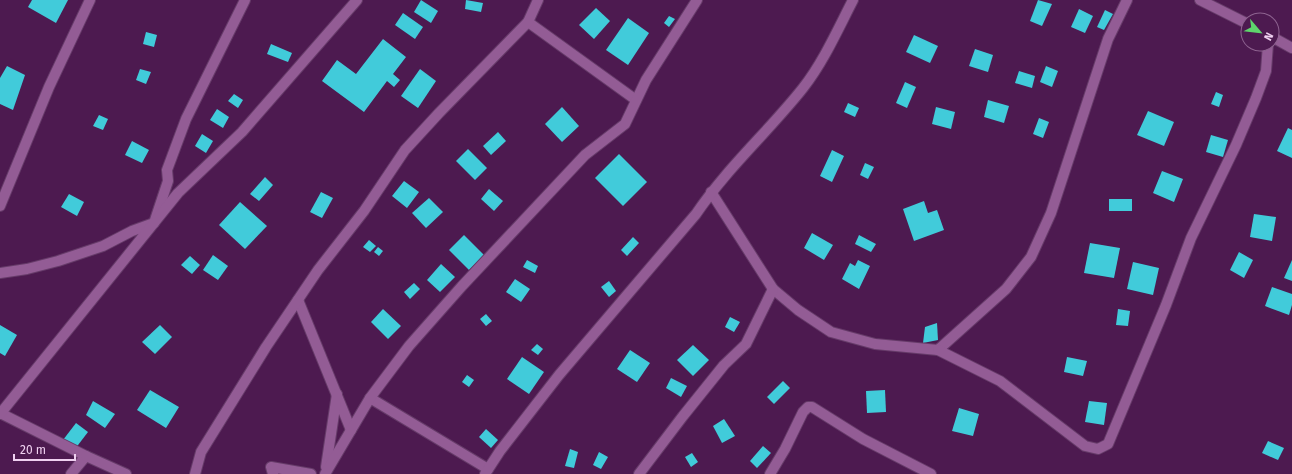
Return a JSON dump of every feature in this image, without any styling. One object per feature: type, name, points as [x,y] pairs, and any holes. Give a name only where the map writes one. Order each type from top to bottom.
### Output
[{"type":"street","points":[[0,206],[49,87],[90,0]]},
{"type":"street","points":[[0,272],[27,269],[58,261],[103,246],[132,231],[154,222],[168,181],[167,170],[186,119],[245,0]]},
{"type":"street","points":[[126,474],[0,414],[178,193],[242,132],[357,0]]},
{"type":"street","points":[[195,474],[201,452],[232,400],[318,270],[364,211],[405,150],[528,22],[538,0]]},
{"type":"street","points":[[325,474],[370,398],[409,346],[462,286],[585,155],[625,124],[649,74],[697,0]]},
{"type":"street","points":[[370,398],[486,472],[559,375],[696,214],[711,192],[804,87],[824,55],[854,0]]},
{"type":"street","points":[[938,350],[1006,289],[1031,257],[1051,213],[1108,39],[1127,0]]},
{"type":"street","points":[[1200,0],[1240,20]]},
{"type":"street","points":[[528,22],[636,100]]},
{"type":"street","points":[[1280,41],[1292,48]]},
{"type":"street","points":[[711,192],[773,289],[798,310],[831,332],[875,344],[938,350],[1000,381],[1085,446],[1098,449],[1108,444],[1166,305],[1191,238],[1236,145],[1266,71],[1267,52]]},
{"type":"street","points":[[639,474],[683,416],[724,366],[746,344],[773,289]]},
{"type":"street","points":[[298,300],[351,430]]},
{"type":"street","points":[[325,474],[337,394]]},
{"type":"street","points":[[770,474],[785,449],[803,412],[808,407],[812,407],[863,439],[931,474]]},
{"type":"street","points":[[71,474],[86,456]]},
{"type":"street","points":[[273,474],[271,467],[311,474]]},
{"type":"building","points":[[32,0],[68,0],[56,23],[28,7]]},
{"type":"building","points":[[421,0],[438,11],[431,23],[414,12]]},
{"type":"building","points":[[466,0],[483,3],[481,12],[465,9]]},
{"type":"building","points":[[1038,0],[1052,4],[1042,26],[1030,21]]},
{"type":"building","points":[[596,8],[610,21],[594,39],[579,25]]},
{"type":"building","points":[[1079,9],[1093,16],[1085,33],[1071,27]]},
{"type":"building","points":[[1105,10],[1113,14],[1104,30],[1097,27]]},
{"type":"building","points":[[403,13],[423,27],[415,39],[395,25]]},
{"type":"building","points":[[669,16],[675,19],[669,27],[664,23]]},
{"type":"building","points":[[628,18],[649,33],[628,65],[606,50]]},
{"type":"building","points":[[146,32],[157,35],[154,47],[143,44]]},
{"type":"building","points":[[914,35],[938,46],[930,63],[906,52]]},
{"type":"building","points":[[383,39],[406,57],[393,74],[400,80],[394,87],[387,81],[364,112],[322,81],[337,60],[356,74]]},
{"type":"building","points":[[271,44],[292,53],[288,62],[267,54]]},
{"type":"building","points":[[975,49],[993,55],[988,72],[969,66]]},
{"type":"building","points":[[7,66],[25,75],[13,110],[0,104],[0,78]]},
{"type":"building","points":[[1046,66],[1058,71],[1052,87],[1040,82]]},
{"type":"building","points":[[140,69],[151,72],[146,84],[136,80]]},
{"type":"building","points":[[420,69],[436,81],[418,108],[401,96]]},
{"type":"building","points":[[1019,71],[1035,76],[1032,88],[1015,83]]},
{"type":"building","points":[[905,82],[916,87],[907,108],[896,103]]},
{"type":"building","points":[[1216,92],[1223,95],[1219,107],[1211,104]]},
{"type":"building","points":[[234,94],[243,100],[238,108],[228,101]]},
{"type":"building","points":[[988,100],[1009,106],[1004,123],[984,117]]},
{"type":"building","points":[[848,103],[859,108],[855,117],[844,112]]},
{"type":"building","points":[[562,107],[579,126],[562,142],[545,124]]},
{"type":"building","points":[[936,107],[955,112],[951,129],[932,124]]},
{"type":"building","points":[[217,109],[229,117],[223,128],[210,120]]},
{"type":"building","points":[[1148,111],[1174,122],[1164,146],[1137,135]]},
{"type":"building","points":[[99,115],[108,119],[103,130],[93,126]]},
{"type":"building","points":[[1039,118],[1049,122],[1043,138],[1033,134]]},
{"type":"building","points":[[1288,128],[1292,130],[1292,158],[1277,151]]},
{"type":"building","points":[[498,132],[506,141],[491,155],[483,146]]},
{"type":"building","points":[[202,134],[213,141],[206,153],[195,146]]},
{"type":"building","points":[[1211,135],[1228,140],[1223,157],[1206,152]]},
{"type":"building","points":[[132,141],[149,150],[142,163],[125,155]]},
{"type":"building","points":[[468,149],[487,168],[475,180],[456,161]]},
{"type":"building","points":[[832,150],[844,156],[832,182],[820,176]]},
{"type":"building","points":[[619,154],[647,182],[623,206],[595,178]]},
{"type":"building","points":[[865,163],[874,167],[868,179],[860,175]]},
{"type":"building","points":[[1162,171],[1183,179],[1174,202],[1153,193]]},
{"type":"building","points":[[265,177],[273,185],[259,201],[250,194]]},
{"type":"building","points":[[404,181],[419,192],[407,208],[392,196]]},
{"type":"building","points":[[489,189],[503,201],[494,211],[481,199]]},
{"type":"building","points":[[321,192],[333,198],[322,218],[310,212]]},
{"type":"building","points":[[69,194],[84,202],[77,216],[61,207]]},
{"type":"building","points":[[429,198],[443,212],[426,228],[412,213]]},
{"type":"building","points":[[1109,199],[1132,199],[1132,211],[1109,211]]},
{"type":"building","points":[[924,201],[928,213],[937,210],[944,230],[914,241],[903,209]]},
{"type":"building","points":[[240,202],[267,226],[245,249],[219,225]]},
{"type":"building","points":[[1254,214],[1276,217],[1272,241],[1250,237]]},
{"type":"building","points":[[812,233],[833,245],[824,260],[804,248]]},
{"type":"building","points":[[464,235],[484,255],[469,270],[449,250]]},
{"type":"building","points":[[859,235],[876,244],[871,252],[855,244]]},
{"type":"building","points":[[633,237],[639,243],[627,256],[621,250]]},
{"type":"building","points":[[369,240],[376,246],[370,252],[363,247]]},
{"type":"building","points":[[1090,243],[1120,248],[1114,278],[1084,273]]},
{"type":"building","points":[[378,247],[383,251],[379,256],[374,252]]},
{"type":"building","points":[[1239,252],[1253,260],[1244,278],[1230,270]]},
{"type":"building","points":[[213,255],[228,266],[218,280],[203,270]]},
{"type":"building","points":[[190,256],[200,265],[192,274],[181,265]]},
{"type":"building","points":[[527,260],[538,266],[535,273],[523,267]]},
{"type":"building","points":[[858,260],[870,266],[859,289],[842,279],[850,263],[855,266]]},
{"type":"building","points":[[1292,260],[1292,281],[1284,278]]},
{"type":"building","points":[[1133,262],[1159,268],[1153,295],[1127,289]]},
{"type":"building","points":[[441,264],[455,277],[440,292],[427,280]]},
{"type":"building","points":[[515,279],[530,289],[521,302],[506,292]]},
{"type":"building","points":[[609,281],[616,291],[609,297],[601,287]]},
{"type":"building","points":[[414,283],[420,289],[410,299],[404,292]]},
{"type":"building","points":[[1272,287],[1292,294],[1292,305],[1289,315],[1265,306]]},
{"type":"building","points":[[383,309],[401,326],[388,339],[371,322]]},
{"type":"building","points":[[1118,309],[1130,311],[1128,326],[1116,325]]},
{"type":"building","points":[[486,314],[492,321],[486,326],[480,319]]},
{"type":"building","points":[[730,317],[740,322],[734,332],[725,327]]},
{"type":"building","points":[[937,323],[938,340],[923,343],[925,327]]},
{"type":"building","points":[[0,325],[17,335],[5,356],[0,353]]},
{"type":"building","points":[[160,325],[172,337],[155,354],[142,342]]},
{"type":"building","points":[[537,344],[543,349],[538,355],[531,350]]},
{"type":"building","points":[[693,345],[709,360],[693,376],[677,360]]},
{"type":"building","points":[[630,350],[650,363],[637,382],[617,369]]},
{"type":"building","points":[[522,357],[544,372],[529,394],[507,379]]},
{"type":"building","points":[[1067,357],[1087,361],[1083,376],[1064,372]]},
{"type":"building","points":[[467,375],[474,380],[469,387],[462,382]]},
{"type":"building","points":[[671,378],[687,386],[681,397],[666,388]]},
{"type":"building","points":[[783,381],[790,388],[774,404],[767,397]]},
{"type":"building","points":[[150,390],[179,407],[166,428],[137,410]]},
{"type":"building","points":[[885,390],[886,412],[867,413],[866,391]]},
{"type":"building","points":[[93,401],[115,414],[105,428],[86,415]]},
{"type":"building","points":[[1089,401],[1107,403],[1104,425],[1085,422]]},
{"type":"building","points":[[959,408],[979,414],[973,436],[952,431]]},
{"type":"building","points":[[724,419],[735,436],[722,443],[713,426]]},
{"type":"building","points":[[76,423],[88,432],[75,449],[63,440]]},
{"type":"building","points":[[486,429],[498,440],[491,448],[479,437]]},
{"type":"building","points":[[1268,441],[1284,448],[1278,460],[1262,453]]},
{"type":"building","points":[[763,446],[771,453],[757,468],[750,461]]},
{"type":"building","points":[[570,449],[578,452],[574,468],[565,466]]},
{"type":"building","points":[[599,452],[608,457],[601,469],[593,465]]},
{"type":"building","points":[[692,453],[698,462],[691,467],[685,457]]}]
